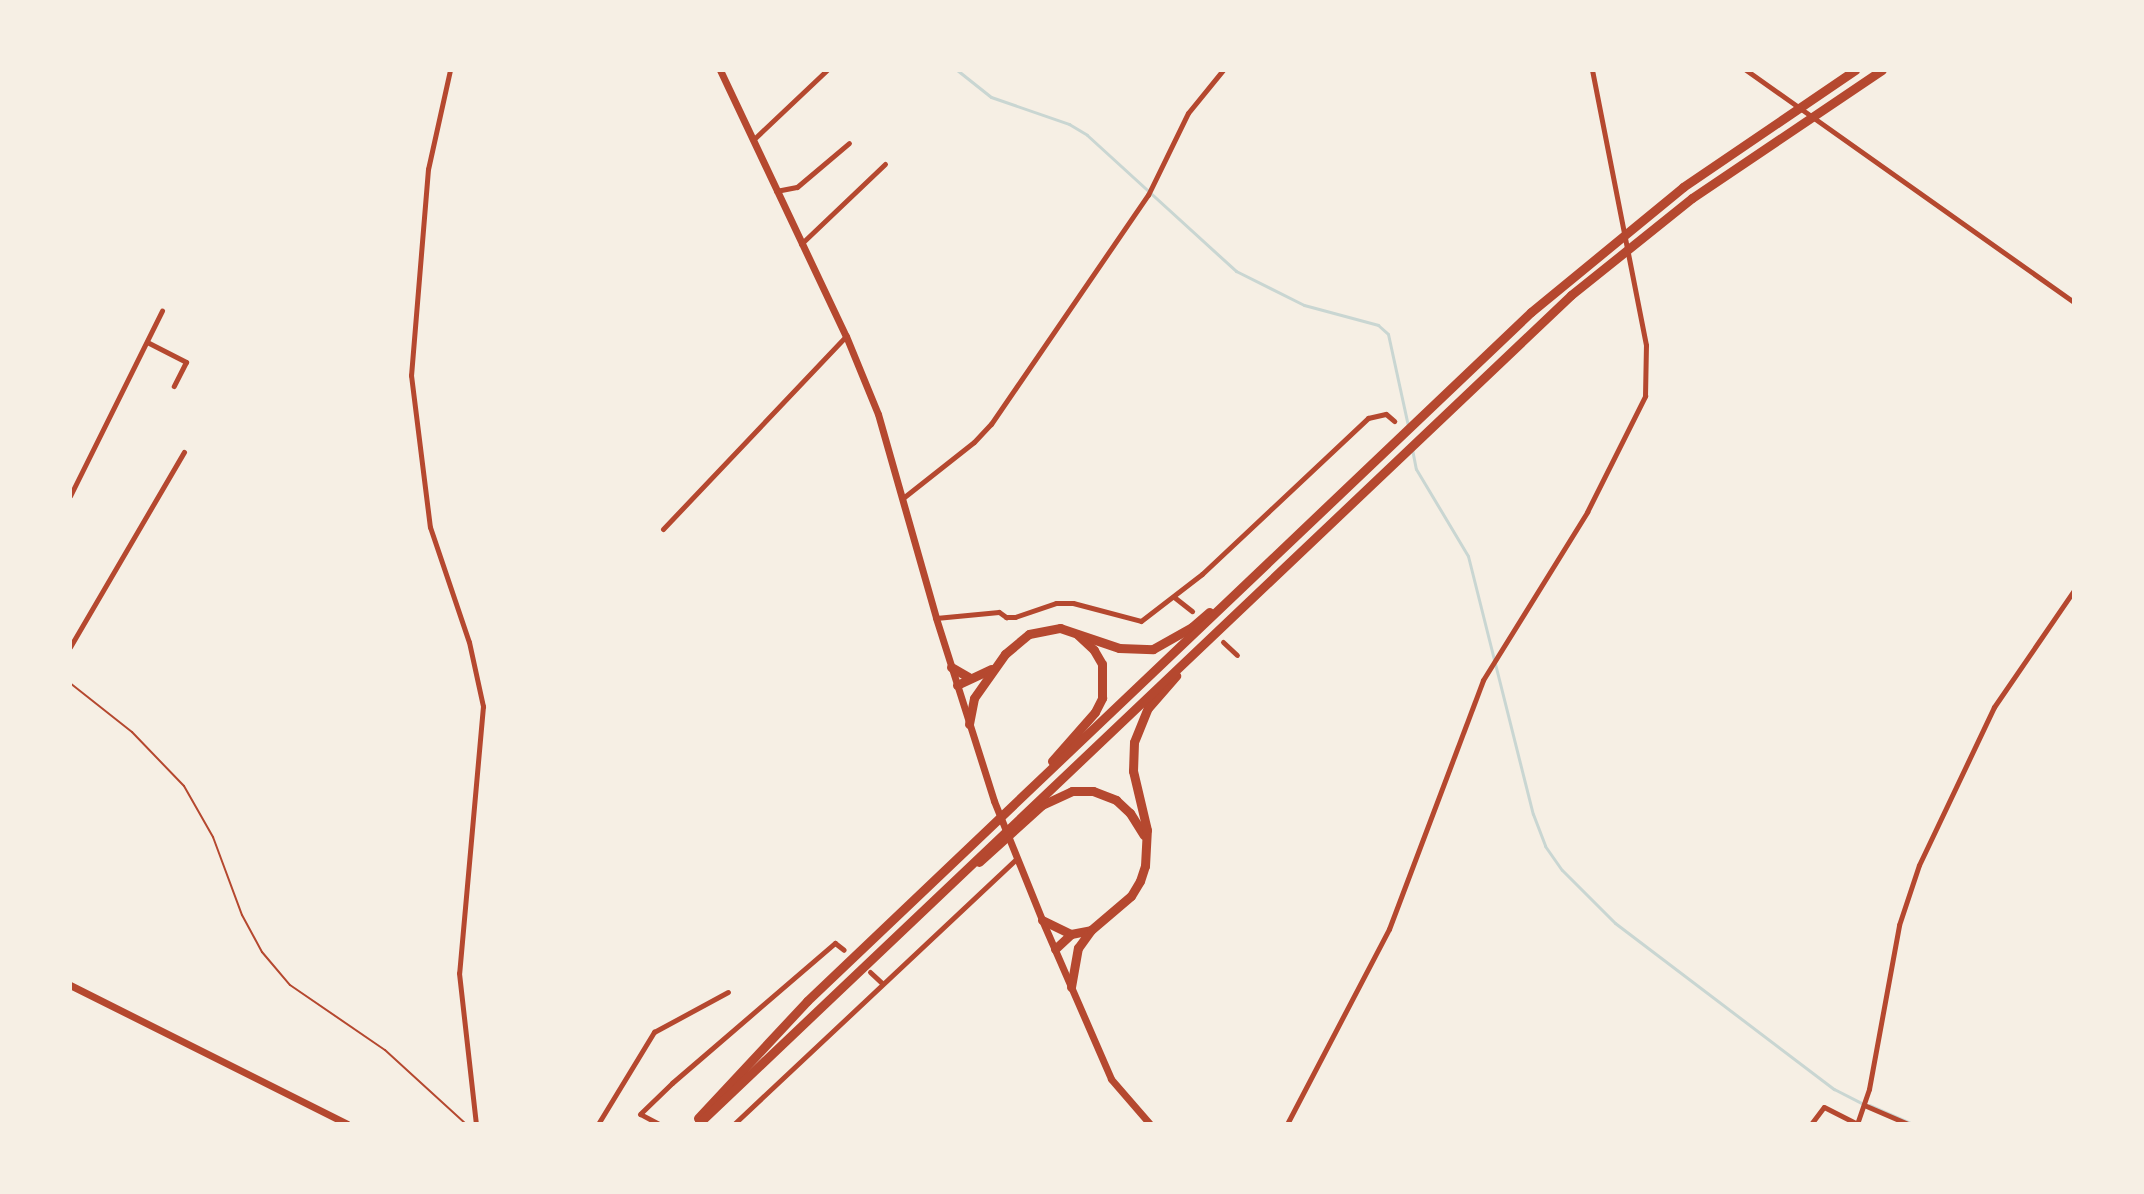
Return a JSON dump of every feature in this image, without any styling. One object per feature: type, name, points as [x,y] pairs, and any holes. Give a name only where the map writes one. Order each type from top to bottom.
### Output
[{"type":"highway","points":[[695,1124],[807,1001],[1392,447],[1500,340],[1631,227],[1855,70]]},
{"type":"highway","points":[[695,1124],[944,888],[991,848],[1424,432],[1617,256],[1713,183],[1881,71]]},
{"type":"highway","points":[[951,667],[968,677],[980,676],[1029,634],[1048,628],[1072,631],[1119,648],[1153,649],[1192,627],[1284,549]]},
{"type":"highway","points":[[1071,987],[1078,948],[1091,930],[1131,896],[1145,866],[1147,830],[1133,771],[1138,727],[1148,708],[1221,625]]},
{"type":"highway","points":[[1012,806],[1087,721],[1102,698],[1102,664],[1094,650],[1072,631]]},
{"type":"highway","points":[[969,724],[971,706],[994,667]]},
{"type":"highway","points":[[958,687],[968,677]]},
{"type":"highway","points":[[958,687],[981,690]]},
{"type":"highway","points":[[1018,822],[1055,796],[1072,791],[1093,791],[1116,800],[1130,813],[1145,838]]},
{"type":"highway","points":[[1042,920],[1071,934]]},
{"type":"highway","points":[[1055,951],[1071,934],[1091,930]]},
{"type":"highway","points":[[1055,951],[1078,948]]},
{"type":"street","points":[[450,70],[428,169],[411,375],[430,527],[469,642],[483,706],[459,973],[476,1124]]},
{"type":"street","points":[[720,70],[846,336],[886,435],[936,618],[969,724],[1042,920],[1111,1079],[1150,1124]]},
{"type":"street","points":[[754,139],[827,70]]},
{"type":"street","points":[[903,498],[964,451],[991,424],[1148,195],[1188,113],[1223,70]]},
{"type":"street","points":[[1287,1124],[1389,929],[1483,680],[1587,512],[1645,396],[1646,345],[1592,70]]},
{"type":"street","points":[[1746,70],[2074,302]]},
{"type":"street","points":[[775,191],[797,187],[849,143]]},
{"type":"street","points":[[800,244],[885,164]]},
{"type":"street","points":[[70,496],[162,311]]},
{"type":"street","points":[[663,529],[846,336]]},
{"type":"street","points":[[147,342],[186,362],[174,386]]},
{"type":"street","points":[[936,618],[999,612],[1006,617],[1015,617],[1056,603],[1141,621],[1174,597],[1368,418],[1386,414],[1394,421]]},
{"type":"street","points":[[70,647],[184,452]]},
{"type":"street","points":[[1811,1124],[1824,1107],[1857,1124],[1864,1105],[1894,948],[1919,865],[1994,707],[2074,590]]},
{"type":"street","points":[[1174,597],[1192,611]]},
{"type":"street","points":[[1223,642],[1237,655]]},
{"type":"street","points":[[734,1124],[1017,857]]},
{"type":"street","points":[[659,1124],[640,1114],[835,943],[844,950]]},
{"type":"street","points":[[870,972],[882,983]]},
{"type":"street","points":[[70,985],[347,1124]]},
{"type":"street","points":[[598,1124],[654,1032],[728,992]]},
{"type":"street","points":[[1864,1105],[1908,1124]]},
{"type":"path","points":[[70,683],[158,756],[198,806],[242,915],[262,952],[290,985],[385,1050],[466,1124]]},
{"type":"waterway","points":[[957,70],[991,97],[1069,124],[1087,135],[1236,271],[1304,305],[1378,325],[1388,334],[1408,426]]},
{"type":"waterway","points":[[1412,449],[1416,469],[1468,556],[1533,814],[1545,846],[1562,870],[1615,923],[1834,1089],[1862,1103]]},
{"type":"waterway","points":[[1869,1105],[1913,1124]]}]
